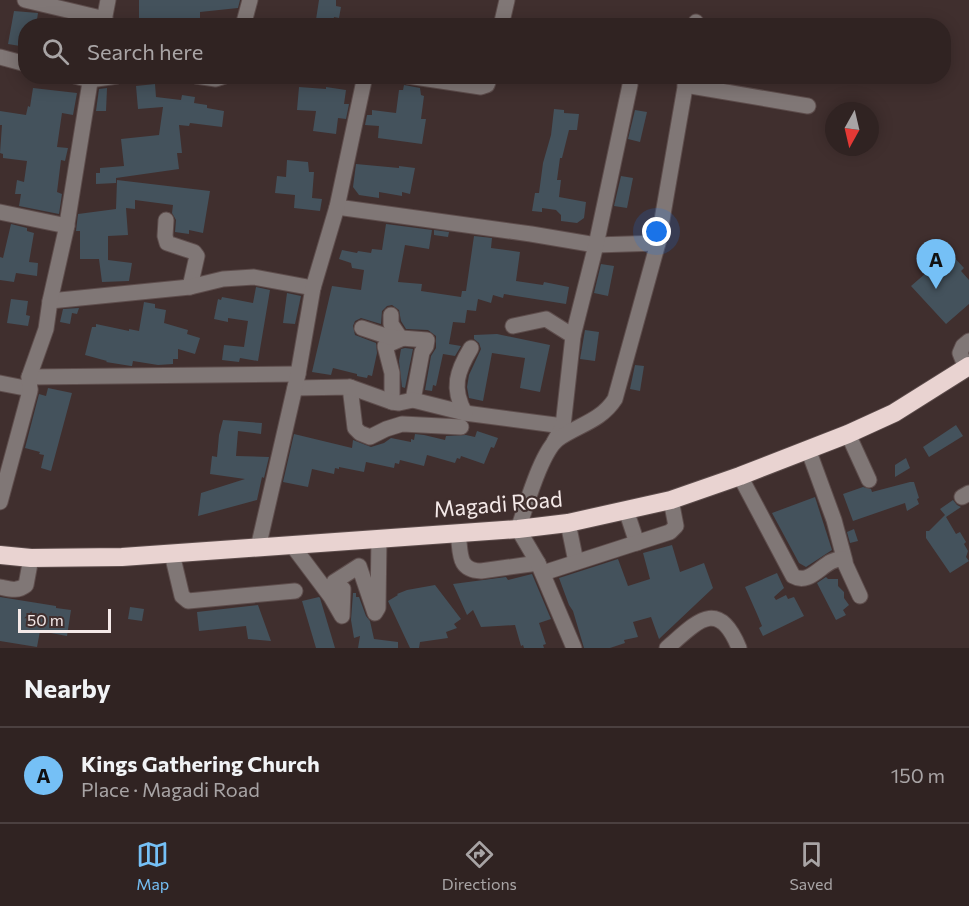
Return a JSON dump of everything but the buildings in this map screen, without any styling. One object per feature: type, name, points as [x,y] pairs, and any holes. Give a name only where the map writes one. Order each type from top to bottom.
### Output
[{"type":"highway","name":"Magadi Road","points":[[0,555],[31,558],[122,557],[518,529],[568,523],[671,500],[848,434],[894,413],[967,367]]},
{"type":"street","points":[[25,0],[90,18]]},
{"type":"street","points":[[105,18],[108,0]]},
{"type":"street","points":[[245,18],[250,0]]},
{"type":"street","points":[[503,18],[507,0]]},
{"type":"street","points":[[0,57],[18,62]]},
{"type":"street","points":[[0,502],[29,383],[46,329],[67,226],[84,84]]},
{"type":"street","points":[[258,548],[296,381],[313,288],[337,207],[363,84]]},
{"type":"street","points":[[461,84],[481,87],[488,84]]},
{"type":"street","points":[[551,446],[608,410],[615,399],[658,243],[685,84]]},
{"type":"street","points":[[701,84],[808,106]]},
{"type":"street","points":[[574,648],[540,568],[518,529],[543,462],[563,426],[573,336],[596,245],[630,86]]},
{"type":"street","points":[[337,207],[596,245],[658,243]]},
{"type":"street","points":[[0,212],[67,226]]},
{"type":"street","points":[[166,220],[167,243],[194,252],[197,256],[190,287]]},
{"type":"street","points":[[50,301],[190,287],[223,279],[254,277],[313,288]]},
{"type":"street","points":[[391,315],[392,324],[401,339]]},
{"type":"street","points":[[513,326],[546,319],[573,336]]},
{"type":"street","points":[[362,328],[401,339],[427,340],[401,402]]},
{"type":"street","points":[[401,339],[386,346],[401,402],[402,424]]},
{"type":"street","points":[[967,367],[960,353],[969,341]]},
{"type":"street","points":[[463,420],[457,398],[458,375],[471,348]]},
{"type":"street","points":[[0,383],[296,381],[350,387],[463,420]]},
{"type":"street","points":[[350,387],[355,428],[370,437],[402,424],[463,420],[563,426]]},
{"type":"street","points":[[848,434],[869,480]]},
{"type":"street","points":[[808,449],[834,520],[845,561],[860,596]]},
{"type":"street","points":[[740,476],[793,576],[805,579],[835,559],[845,561]]},
{"type":"street","points":[[458,533],[462,560],[472,571],[540,568],[576,562],[670,532],[676,526],[671,500]]},
{"type":"street","points":[[626,510],[637,543]]},
{"type":"street","points":[[568,523],[576,562]]},
{"type":"street","points":[[292,545],[331,597],[342,616],[343,589],[334,582],[359,566],[375,613],[378,608],[379,538]]},
{"type":"street","points":[[172,554],[182,596],[188,601],[295,591]]},
{"type":"street","points":[[0,587],[14,590],[26,585],[31,558]]},
{"type":"street","points":[[667,648],[704,618],[715,617],[723,622],[735,638],[739,648]]},
{"type":"place","name":"Kings Gathering Church","points":[[936,289]]}]
